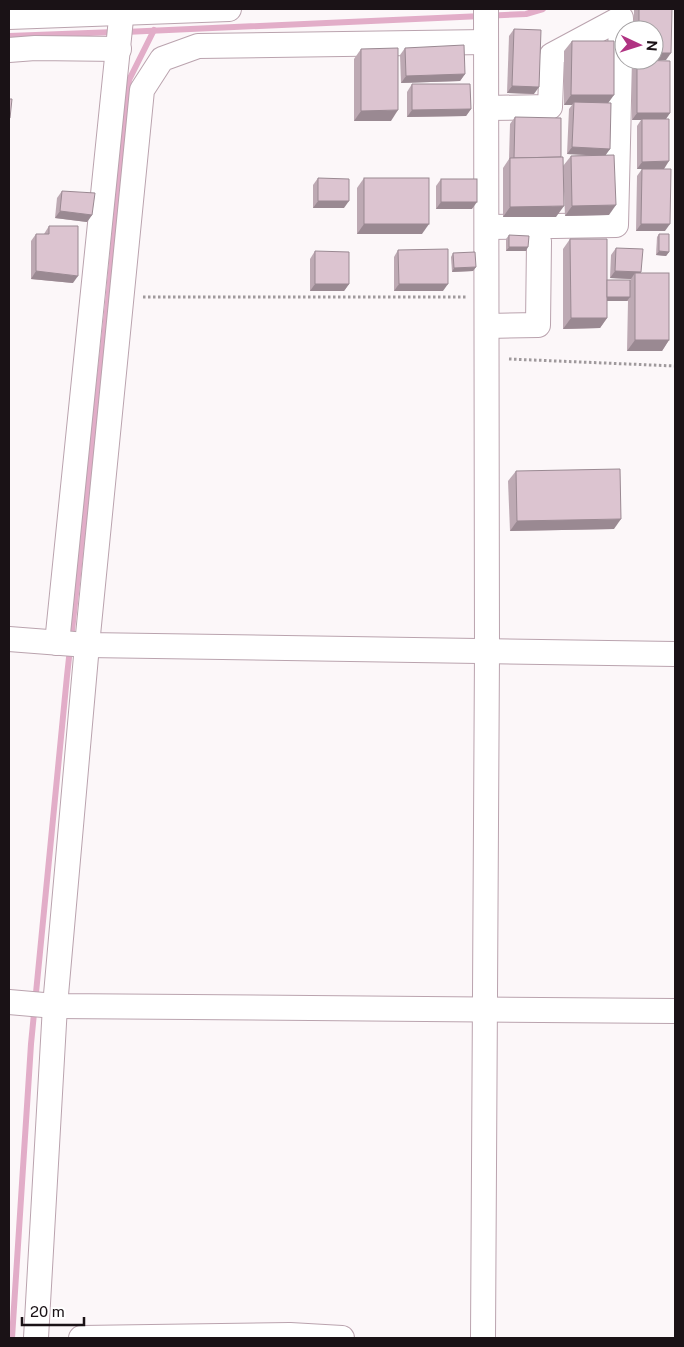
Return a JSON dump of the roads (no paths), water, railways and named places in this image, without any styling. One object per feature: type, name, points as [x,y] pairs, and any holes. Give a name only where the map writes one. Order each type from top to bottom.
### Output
[{"type":"street","points":[[9,17],[122,11],[229,9]]},
{"type":"street","points":[[483,1338],[487,652],[486,9]]},
{"type":"street","points":[[57,643],[122,11]]},
{"type":"street","points":[[486,108],[550,107],[552,55],[621,18],[616,225],[486,227]]},
{"type":"street","points":[[36,1338],[55,1006],[87,645],[142,90],[162,59],[198,46],[486,42]]},
{"type":"street","points":[[9,50],[35,48],[119,49]]},
{"type":"street","points":[[487,326],[538,325],[539,242]]},
{"type":"street","points":[[9,639],[87,645],[675,654]]},
{"type":"street","points":[[9,1002],[55,1006],[675,1011]]},
{"type":"street","points":[[82,1338],[290,1334],[342,1338]]},
{"type":"waterway","points":[[125,32],[526,14],[543,9]]},
{"type":"waterway","points":[[12,1338],[31,1044],[67,676],[108,302],[129,80],[154,30]]},
{"type":"waterway","points":[[9,36],[115,32]]}]
